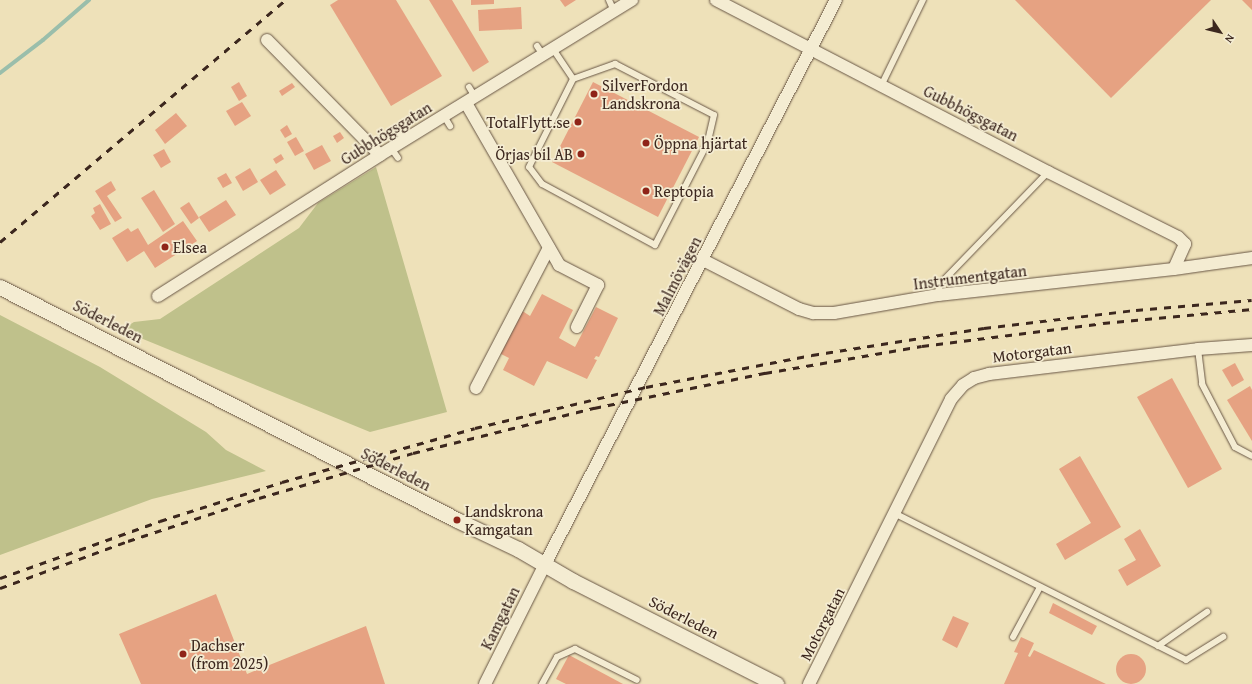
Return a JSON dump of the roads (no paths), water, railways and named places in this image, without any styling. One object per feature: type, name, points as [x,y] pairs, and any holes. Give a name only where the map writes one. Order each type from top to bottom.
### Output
[{"type":"street","name":"Gubbhögsgatan","points":[[158,296],[380,155],[394,153],[401,136],[447,121],[470,96],[544,50],[632,0]]},
{"type":"street","name":"Gubbhögsgatan","points":[[716,0],[810,50],[1178,237],[1185,244],[1174,269]]},
{"type":"street","name":"Malmövägen","points":[[544,566],[836,0]]},
{"type":"street","points":[[267,40],[380,155]]},
{"type":"street","points":[[470,96],[549,248],[559,264],[598,285],[577,327]]},
{"type":"street","points":[[476,388],[549,248]]},
{"type":"street","name":"Instrumentgatan","points":[[703,260],[799,309],[813,313],[834,313],[938,295],[1174,269],[1252,258]]},
{"type":"street","name":"Söderleden","points":[[0,287],[450,516],[518,549],[544,566],[776,684]]},
{"type":"street","name":"Motorgatan","points":[[809,684],[951,399],[963,385],[974,378],[989,374],[1198,349],[1252,345]]},
{"type":"street","name":"Kamgatan","points":[[485,684],[544,566]]},
{"type":"lane","points":[[609,0],[614,11]]},
{"type":"lane","points":[[881,86],[923,0]]},
{"type":"lane","points":[[544,50],[573,79]]},
{"type":"lane","points":[[614,64],[714,115],[708,142],[655,245],[542,184],[529,167],[573,79],[614,64]]},
{"type":"lane","points":[[938,295],[940,284],[1048,172]]},
{"type":"lane","points":[[1198,349],[1202,384],[1235,447],[1252,456]]},
{"type":"lane","points":[[894,514],[1186,660],[1223,637]]},
{"type":"lane","points":[[1013,637],[1040,587]]},
{"type":"lane","points":[[1158,646],[1207,612]]},
{"type":"lane","points":[[542,684],[557,657],[575,649],[637,680]]},
{"type":"waterway","points":[[0,73],[43,40],[89,0]]},
{"type":"railway","points":[[0,242],[285,0]]},
{"type":"railway","points":[[0,578],[160,521],[282,482],[475,428],[646,387],[812,355],[984,328],[1136,310],[1252,300]]},
{"type":"railway","points":[[0,588],[128,541],[259,498],[413,453],[594,408],[765,373],[922,346],[1103,323],[1252,309]]},
{"type":"place","name":"SilverFordon Landskrona","points":[[594,94]]},
{"type":"place","name":"TotalFlytt.se","points":[[578,122]]},
{"type":"place","name":"Öppna hjärtat","points":[[646,143]]},
{"type":"place","name":"Örjas bil AB","points":[[581,154]]},
{"type":"place","name":"Reptopia","points":[[646,191]]},
{"type":"place","name":"Elsea","points":[[165,247]]},
{"type":"place","name":"Landskrona Kamgatan","points":[[457,520]]},
{"type":"place","name":"Dachser (from 2025)","points":[[183,654]]}]
